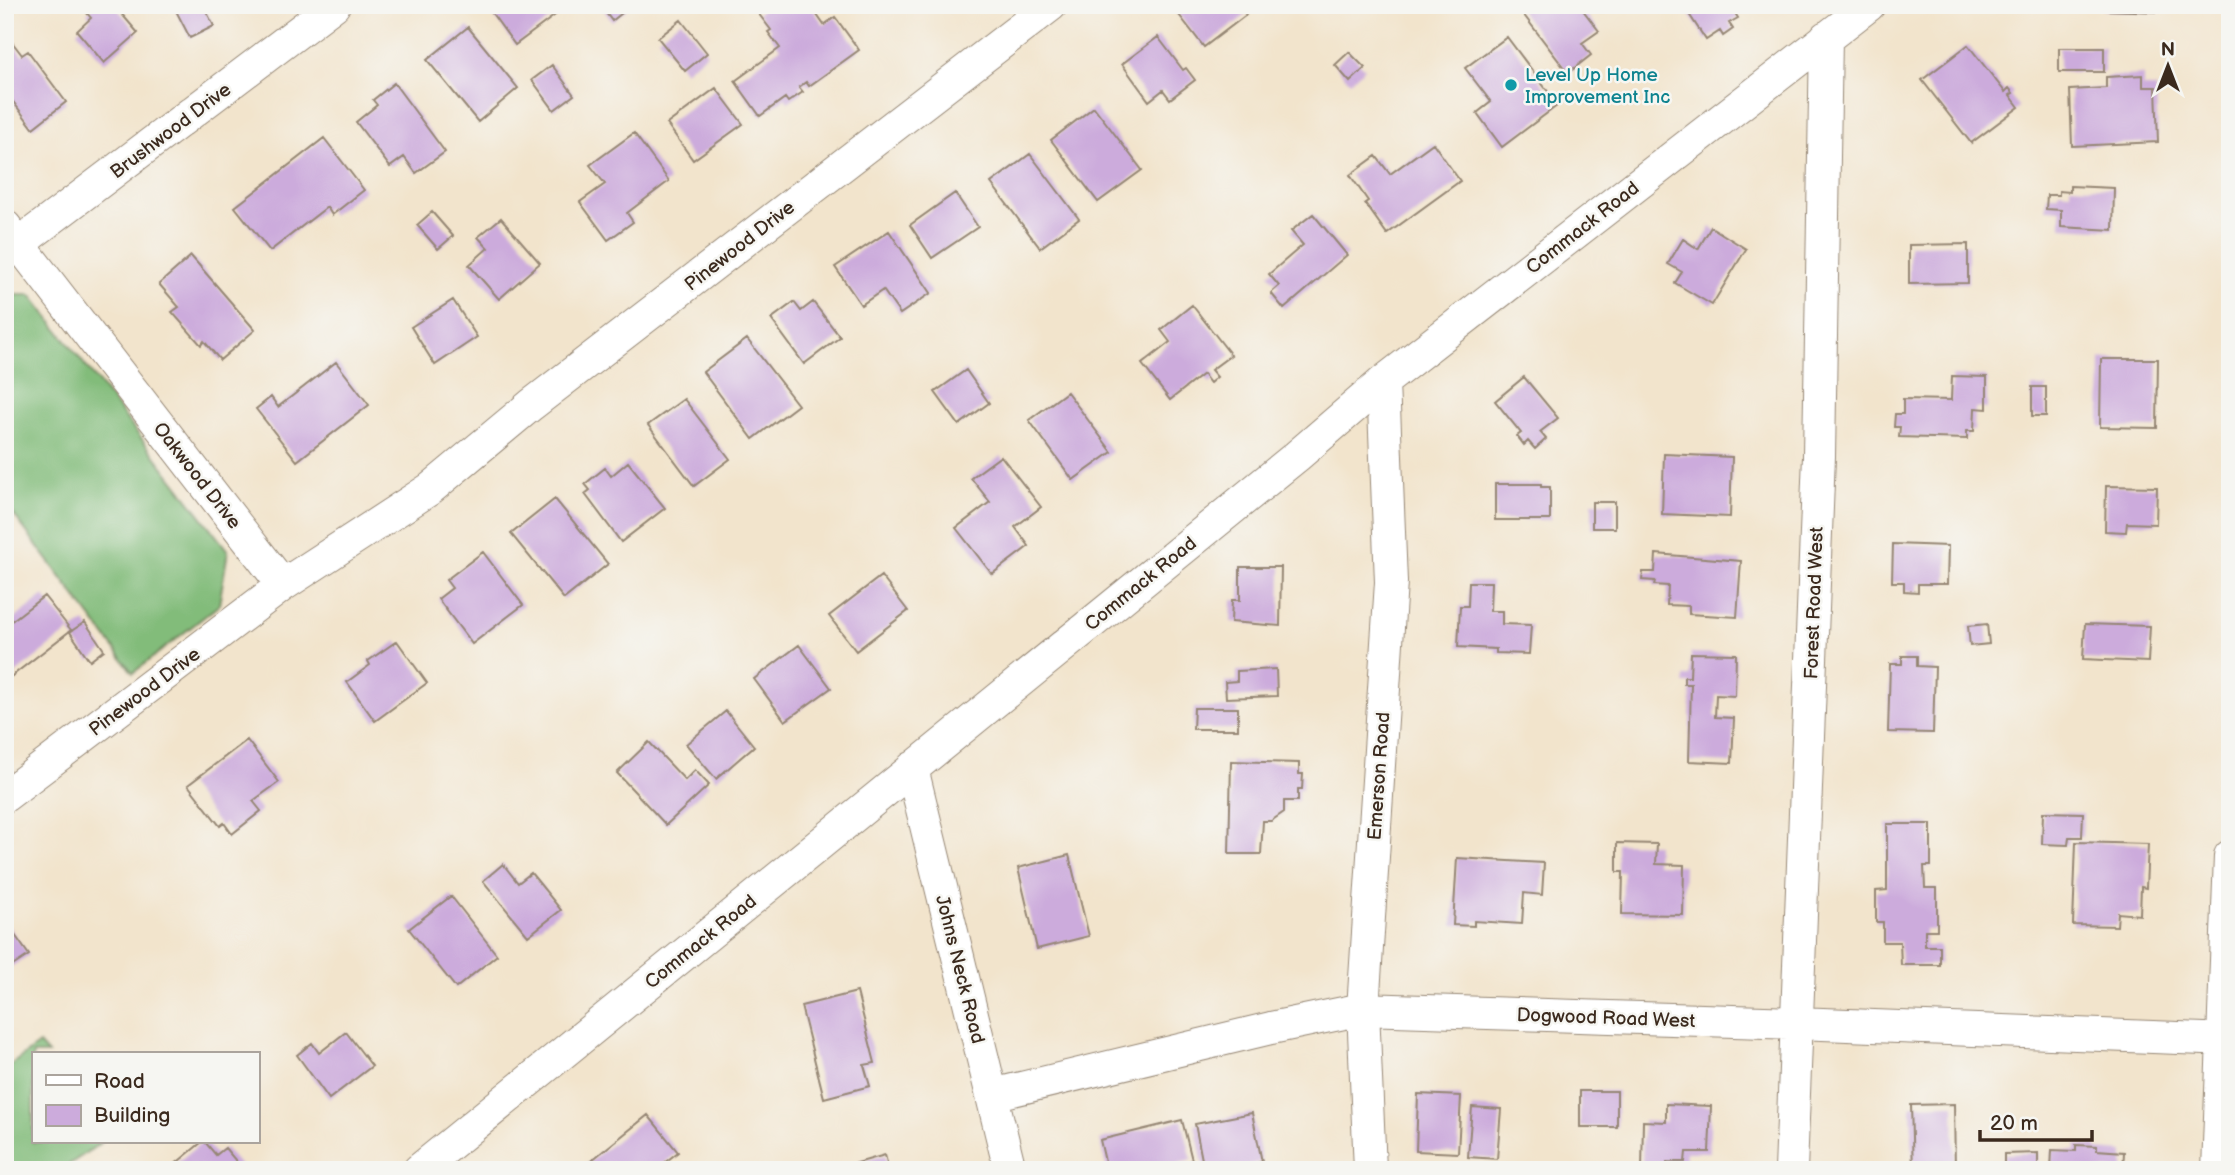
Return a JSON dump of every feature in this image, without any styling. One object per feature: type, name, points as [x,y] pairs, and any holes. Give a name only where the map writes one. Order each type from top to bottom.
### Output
[{"type":"street","name":"Brushwood Drive","points":[[10,241],[334,5]]},
{"type":"street","name":"Pinewood Drive","points":[[5,796],[283,585],[430,489],[531,405],[1051,5]]},
{"type":"street","name":"Commack Road","points":[[419,1170],[1383,382],[1868,5]]},
{"type":"street","name":"Forest Road West","points":[[1791,1170],[1819,456],[1826,37]]},
{"type":"street","name":"Oakwood Drive","points":[[10,241],[283,585]]},
{"type":"street","name":"Emerson Road","points":[[1370,1170],[1363,1009],[1391,582],[1383,382]]},
{"type":"street","name":"Johns Neck Road","points":[[912,768],[1010,1170]]},
{"type":"street","points":[[2218,1170],[2226,1040],[2230,856]]},
{"type":"street","name":"Dogwood Road West","points":[[992,1095],[1271,1028],[1363,1009],[2226,1040]]},
{"type":"green space","points":[[5,295],[31,295],[228,551],[219,605],[133,673],[5,503]]},
{"type":"green space","points":[[39,1044],[46,1052],[32,1052],[32,1144],[99,1144],[61,1170],[5,1170],[5,1069]]},
{"type":"building","points":[[96,5],[114,5],[138,33],[104,63],[77,31],[91,18],[87,13]]},
{"type":"building","points":[[173,5],[203,5],[214,26],[190,38]]},
{"type":"building","points":[[486,5],[560,5],[555,10],[558,13],[515,45]]},
{"type":"building","points":[[600,5],[632,5],[612,21]]},
{"type":"building","points":[[769,5],[810,5],[824,25],[835,17],[859,50],[809,86],[806,82],[799,87],[803,92],[788,102],[785,98],[760,116],[735,81],[780,48],[758,13]]},
{"type":"building","points":[[1183,5],[1238,5],[1246,15],[1204,47],[1176,11]]},
{"type":"building","points":[[1527,5],[1579,5],[1599,31],[1582,43],[1591,55],[1568,73],[1520,10]]},
{"type":"building","points":[[1689,5],[1730,5],[1738,18],[1729,23],[1733,29],[1723,36],[1720,31],[1706,40],[1685,8]]},
{"type":"building","points":[[2105,5],[2165,5],[2164,12],[2104,10]]},
{"type":"building","points":[[681,20],[707,53],[685,71],[658,38]]},
{"type":"building","points":[[468,27],[518,88],[478,122],[427,60]]},
{"type":"building","points":[[1158,37],[1183,70],[1186,68],[1195,80],[1170,99],[1163,90],[1149,101],[1122,64]]},
{"type":"building","name":"Level Up Home Improvement Inc","points":[[1507,37],[1558,105],[1502,147],[1477,113],[1491,102],[1465,68]]},
{"type":"building","points":[[9,38],[22,55],[28,51],[66,102],[33,128],[5,91],[5,42]]},
{"type":"building","points":[[1968,45],[2005,92],[2009,88],[2013,93],[2010,95],[2019,107],[1971,143],[1922,80]]},
{"type":"building","points":[[2059,48],[2104,48],[2104,72],[2059,72]]},
{"type":"building","points":[[1349,52],[1365,68],[1350,82],[1335,65]]},
{"type":"building","points":[[552,65],[574,95],[554,110],[532,80]]},
{"type":"building","points":[[2143,75],[2143,87],[2156,87],[2158,142],[2072,146],[2070,90],[2106,88],[2106,77]]},
{"type":"building","points":[[394,83],[445,152],[416,173],[404,157],[390,167],[356,122],[377,105],[373,100]]},
{"type":"building","points":[[716,88],[743,124],[693,160],[667,124]]},
{"type":"building","points":[[1094,107],[1142,170],[1098,202],[1051,140]]},
{"type":"building","points":[[634,133],[669,181],[627,213],[633,222],[608,240],[580,202],[605,184],[590,165]]},
{"type":"building","points":[[324,138],[364,190],[332,215],[327,207],[270,251],[235,207]]},
{"type":"building","points":[[1433,143],[1460,181],[1387,234],[1365,203],[1368,201],[1350,175],[1376,156],[1390,174]]},
{"type":"building","points":[[1030,154],[1079,219],[1040,248],[991,183]]},
{"type":"building","points":[[2070,186],[2114,188],[2113,230],[2061,227],[2061,210],[2046,209],[2047,195],[2059,195],[2059,191],[2070,192]]},
{"type":"building","points":[[955,193],[978,227],[932,258],[910,225]]},
{"type":"building","points":[[432,212],[453,236],[438,249],[417,225]]},
{"type":"building","points":[[1313,214],[1347,255],[1284,309],[1271,293],[1279,286],[1269,274],[1303,245],[1291,231]]},
{"type":"building","points":[[501,218],[540,263],[499,299],[469,265],[488,248],[478,237]]},
{"type":"building","points":[[1711,227],[1746,249],[1712,305],[1675,283],[1682,272],[1668,264],[1683,239],[1698,249]]},
{"type":"building","points":[[889,231],[931,293],[900,314],[883,290],[861,305],[835,267]]},
{"type":"building","points":[[1968,244],[1968,283],[1909,284],[1909,245]]},
{"type":"building","points":[[191,256],[255,330],[220,360],[204,341],[201,345],[172,312],[179,307],[159,284]]},
{"type":"building","points":[[453,300],[477,337],[435,365],[411,327]]},
{"type":"building","points":[[794,302],[801,311],[813,302],[840,337],[804,364],[771,319]]},
{"type":"building","points":[[1192,305],[1231,355],[1211,370],[1217,377],[1210,383],[1203,374],[1170,400],[1142,364],[1170,342],[1161,330]]},
{"type":"building","points":[[747,339],[798,405],[753,439],[703,372]]},
{"type":"building","points":[[2101,359],[2158,359],[2157,428],[2100,427]]},
{"type":"building","points":[[336,362],[369,405],[297,461],[256,409],[271,397],[278,407]]},
{"type":"building","points":[[966,370],[989,403],[959,425],[935,392]]},
{"type":"building","points":[[1952,376],[1987,377],[1987,409],[1975,408],[1974,431],[1967,431],[1967,439],[1899,437],[1900,427],[1894,427],[1895,414],[1903,414],[1903,399],[1951,400]]},
{"type":"building","points":[[1524,377],[1558,418],[1540,432],[1546,439],[1535,449],[1528,441],[1524,445],[1517,436],[1521,433],[1495,401]]},
{"type":"building","points":[[2032,387],[2046,387],[2046,416],[2032,416]]},
{"type":"building","points":[[1067,392],[1112,452],[1073,480],[1029,420]]},
{"type":"building","points":[[684,399],[730,459],[694,486],[648,425]]},
{"type":"building","points":[[1664,454],[1732,457],[1730,517],[1662,514]]},
{"type":"building","points":[[1001,456],[1041,507],[1015,527],[1029,546],[992,574],[956,528],[990,502],[971,478]]},
{"type":"building","points":[[628,462],[665,508],[621,542],[585,494],[590,490],[585,484],[605,468],[611,476]]},
{"type":"building","points":[[1495,484],[1541,484],[1541,487],[1550,487],[1550,520],[1495,520]]},
{"type":"building","points":[[2106,486],[2157,487],[2156,524],[2127,523],[2126,532],[2105,531]]},
{"type":"building","points":[[555,499],[608,564],[564,599],[511,534]]},
{"type":"building","points":[[1592,502],[1615,502],[1615,528],[1592,528]]},
{"type":"building","points":[[1893,544],[1948,546],[1947,584],[1918,584],[1918,592],[1904,591],[1904,582],[1892,582]]},
{"type":"building","points":[[483,552],[523,605],[472,644],[438,599],[452,588],[446,580]]},
{"type":"building","points":[[1656,554],[1741,561],[1737,617],[1689,614],[1689,606],[1667,605],[1668,586],[1654,585],[1655,581],[1642,580],[1643,572],[1655,572]]},
{"type":"building","points":[[1240,567],[1281,567],[1280,626],[1231,622],[1232,600],[1240,600]]},
{"type":"building","points":[[881,576],[908,611],[856,651],[829,616]]},
{"type":"building","points":[[1469,582],[1491,582],[1490,611],[1502,611],[1502,624],[1531,625],[1529,654],[1496,653],[1496,649],[1458,647],[1460,606],[1468,606]]},
{"type":"building","points":[[44,596],[71,630],[8,679],[5,675],[5,626]]},
{"type":"building","points":[[85,622],[104,650],[90,661],[70,632]]},
{"type":"building","points":[[1987,624],[1989,644],[1970,646],[1968,626]]},
{"type":"building","points":[[2085,624],[2150,626],[2148,662],[2083,659]]},
{"type":"building","points":[[397,641],[427,683],[375,721],[347,682],[370,665],[368,661]]},
{"type":"building","points":[[799,645],[831,688],[785,721],[754,679]]},
{"type":"building","points":[[1691,653],[1736,654],[1735,696],[1716,695],[1715,717],[1734,718],[1732,763],[1689,761],[1691,684],[1684,684],[1684,677],[1690,677]]},
{"type":"building","points":[[1902,656],[1917,656],[1917,666],[1935,667],[1933,733],[1888,732],[1890,664],[1902,664]]},
{"type":"building","points":[[1276,669],[1277,696],[1226,698],[1225,682],[1237,681],[1237,671]]},
{"type":"building","points":[[1194,708],[1238,708],[1238,729],[1193,729]]},
{"type":"building","points":[[726,711],[754,746],[716,779],[686,744]]},
{"type":"building","points":[[247,740],[279,782],[253,801],[261,811],[232,834],[224,823],[220,826],[188,785]]},
{"type":"building","points":[[649,742],[685,780],[695,770],[709,785],[666,825],[617,773]]},
{"type":"building","points":[[1231,761],[1299,763],[1299,774],[1303,774],[1302,789],[1298,789],[1298,801],[1284,801],[1284,812],[1271,821],[1263,821],[1261,854],[1229,854]]},
{"type":"building","points":[[2043,812],[2083,813],[2082,837],[2069,837],[2068,845],[2042,844]]},
{"type":"building","points":[[1887,824],[1931,824],[1931,866],[1924,866],[1925,888],[1937,888],[1937,930],[1925,930],[1925,946],[1940,946],[1940,965],[1901,965],[1900,942],[1883,942],[1883,922],[1876,922],[1876,891],[1887,890]]},
{"type":"building","points":[[2076,842],[2148,844],[2146,888],[2141,887],[2140,915],[2118,913],[2117,926],[2073,925]]},
{"type":"building","points":[[1617,843],[1657,844],[1656,864],[1684,865],[1683,915],[1622,914],[1623,872],[1617,872]]},
{"type":"building","points":[[1069,855],[1089,936],[1037,949],[1018,868]]},
{"type":"building","points":[[1457,858],[1544,863],[1542,895],[1524,893],[1522,924],[1474,921],[1474,926],[1453,925]]},
{"type":"building","points":[[503,864],[518,883],[531,873],[561,910],[528,936],[483,881]]},
{"type":"building","points":[[451,896],[497,955],[456,988],[409,929]]},
{"type":"building","points":[[5,921],[29,955],[5,971]]},
{"type":"building","points":[[857,992],[875,1063],[864,1065],[870,1086],[824,1098],[801,1006]]},
{"type":"building","points":[[346,1032],[372,1066],[329,1099],[297,1055],[312,1043],[319,1053]]},
{"type":"building","points":[[1580,1091],[1617,1091],[1617,1127],[1580,1127]]},
{"type":"building","points":[[1418,1094],[1461,1096],[1458,1153],[1416,1151]]},
{"type":"building","points":[[1666,1104],[1711,1106],[1709,1152],[1686,1152],[1685,1162],[1667,1162],[1667,1170],[1642,1170],[1643,1121],[1666,1122]]},
{"type":"building","points":[[1954,1104],[1955,1170],[1913,1170],[1911,1105]]},
{"type":"building","points":[[1472,1107],[1501,1109],[1497,1159],[1468,1157]]},
{"type":"building","points":[[1252,1113],[1262,1162],[1223,1170],[1204,1170],[1195,1124]]},
{"type":"building","points":[[648,1115],[678,1152],[663,1164],[667,1170],[582,1168]]},
{"type":"building","points":[[1182,1120],[1192,1160],[1160,1170],[1107,1170],[1100,1140]]},
{"type":"building","points":[[200,1144],[207,1144],[216,1155],[225,1148],[242,1168],[168,1170]]},
{"type":"building","points":[[2076,1145],[2124,1152],[2123,1170],[2051,1170],[2052,1150],[2076,1151]]},
{"type":"building","points":[[2038,1153],[2038,1170],[2004,1170],[2004,1154]]},
{"type":"building","points":[[885,1155],[889,1170],[836,1170],[836,1169]]},
{"type":"place","name":"Level Up Home Improvement Inc","points":[[1511,85]]}]
